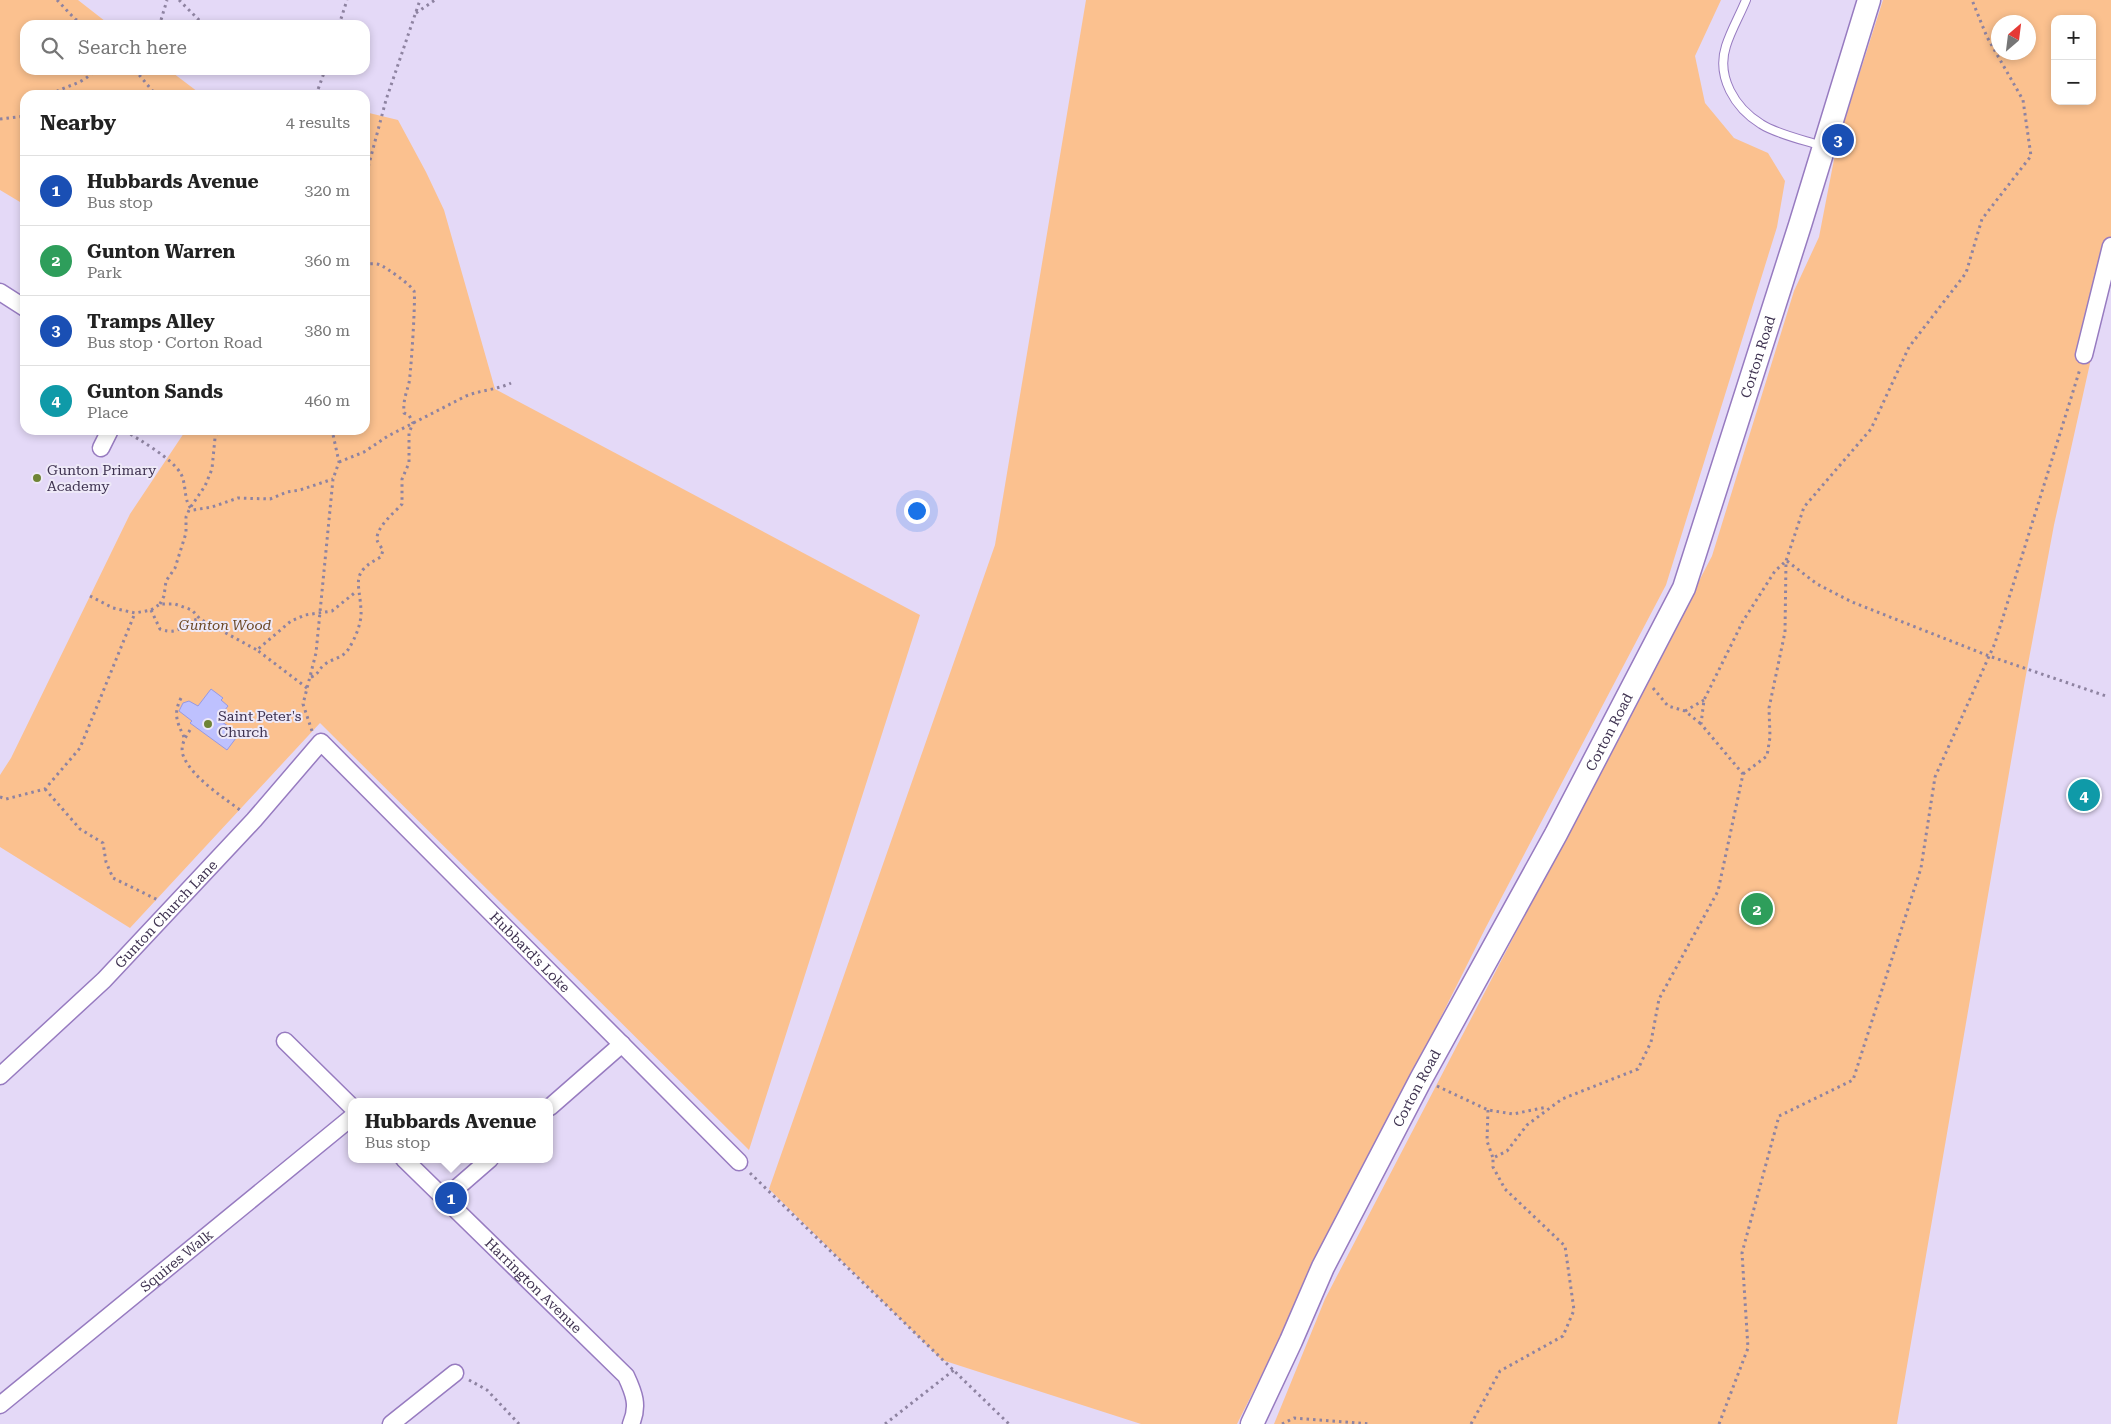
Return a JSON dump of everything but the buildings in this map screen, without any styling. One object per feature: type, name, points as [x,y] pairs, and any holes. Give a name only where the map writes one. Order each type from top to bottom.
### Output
[{"type":"main road","name":"Corton Road","points":[[1252,1424],[1323,1267],[1421,1079],[1556,834],[1684,588],[1800,225],[1869,0]]},
{"type":"street","points":[[2084,355],[2111,246]]},
{"type":"street","points":[[0,292],[20,305]]},
{"type":"street","points":[[101,448],[108,435]]},
{"type":"street","name":"Hubbard's Loke","points":[[316,736],[739,1162]]},
{"type":"street","name":"Gunton Church Lane","points":[[0,1076],[104,980],[254,820],[316,736]]},
{"type":"street","points":[[285,1041],[348,1103]]},
{"type":"street","points":[[553,1105],[622,1044]]},
{"type":"street","name":"Squires Walk","points":[[0,1405],[348,1120]]},
{"type":"street","name":"Harrington Avenue","points":[[408,1163],[626,1376],[635,1395],[635,1414],[631,1424]]},
{"type":"street","points":[[444,1199],[485,1163]]},
{"type":"street","points":[[391,1424],[455,1373]]},
{"type":"lane","points":[[1746,0],[1726,47],[1723,70],[1729,89],[1741,108],[1762,125],[1823,147]]},
{"type":"path","points":[[57,0],[78,20]]},
{"type":"path","points":[[161,20],[167,0]]},
{"type":"path","points":[[179,0],[199,20]]},
{"type":"path","points":[[341,20],[347,0]]},
{"type":"path","points":[[370,160],[386,100],[420,0]]},
{"type":"path","points":[[415,14],[436,0]]},
{"type":"path","points":[[1492,1158],[1507,1151],[1527,1125],[1562,1099],[1638,1069],[1651,1042],[1659,1000],[1718,891],[1743,774],[1767,756],[1770,737],[1769,708],[1785,632],[1786,561],[1804,507],[1871,429],[1909,347],[1966,273],[1982,219],[2031,156],[2023,100],[1987,37],[1972,0]]},
{"type":"path","points":[[58,90],[78,84],[89,75]]},
{"type":"path","points":[[139,75],[152,90]]},
{"type":"path","points":[[318,90],[323,75]]},
{"type":"path","points":[[0,119],[20,117]]},
{"type":"path","points":[[311,677],[317,675],[324,664],[335,661],[351,646],[360,620],[358,582],[366,565],[381,557],[382,550],[377,541],[378,535],[385,522],[402,504],[402,479],[409,463],[409,433],[412,423],[409,415],[404,413],[403,401],[410,381],[413,315],[416,304],[414,291],[385,267],[379,264],[370,264]]},
{"type":"path","points":[[1719,1424],[1748,1348],[1742,1253],[1779,1116],[1853,1080],[1921,868],[1935,777],[1989,656],[2084,355]]},
{"type":"path","points":[[339,462],[364,452],[412,423],[466,396],[479,391],[497,390],[511,383]]},
{"type":"path","points":[[130,435],[180,472],[186,486],[186,499],[193,510],[212,507],[238,498],[270,499],[287,492],[300,490],[334,479]]},
{"type":"path","points":[[90,596],[113,608],[135,613],[151,610],[160,604],[164,596],[166,581],[175,568],[190,508],[205,486],[212,470],[216,435]]},
{"type":"path","points":[[316,736],[303,704],[316,653],[318,614],[334,479],[339,462],[332,435]]},
{"type":"path","points":[[1786,561],[1817,584],[1852,602],[1989,656],[2106,696]]},
{"type":"path","points":[[1701,724],[1704,700],[1743,621],[1775,571],[1786,561]]},
{"type":"path","points":[[257,650],[291,621],[305,615],[318,614],[341,606],[357,591]]},
{"type":"path","points":[[160,604],[175,604],[192,610],[200,619],[257,650],[307,688]]},
{"type":"path","points":[[151,610],[160,629],[171,633],[179,631],[193,620],[200,619]]},
{"type":"path","points":[[0,797],[6,799],[44,789],[80,748],[135,613]]},
{"type":"path","points":[[1637,678],[1655,690],[1668,706],[1685,711],[1701,724],[1743,774]]},
{"type":"path","points":[[181,698],[176,708],[176,719],[184,738],[183,755],[194,771],[212,790],[243,812]]},
{"type":"path","points":[[1685,711],[1704,700]]},
{"type":"path","points":[[184,738],[190,730]]},
{"type":"path","points":[[44,789],[80,829],[103,843],[106,862],[114,878],[161,902]]},
{"type":"path","points":[[1421,1079],[1488,1110],[1513,1114],[1547,1107]]},
{"type":"path","points":[[1470,1424],[1500,1371],[1563,1336],[1574,1310],[1565,1246],[1505,1189],[1493,1166],[1487,1141],[1488,1110]]},
{"type":"path","points":[[739,1162],[1009,1424]]},
{"type":"path","points":[[885,1424],[954,1370]]},
{"type":"path","points":[[455,1373],[487,1390],[519,1424]]},
{"type":"path","points":[[1282,1424],[1294,1418],[1370,1424]]},
{"type":"green space","points":[[0,0],[78,0],[104,20],[20,20],[20,75],[176,75],[195,90],[20,90],[20,202],[0,190]]},
{"type":"green space","points":[[1086,0],[1721,0],[1695,56],[1705,103],[1734,138],[1768,153],[1785,181],[1777,227],[1666,585],[1486,927],[1237,1424],[1141,1424],[942,1360],[769,1189],[995,545]]},
{"type":"green space","points":[[1883,0],[2111,0],[2111,269],[2054,525],[2025,680],[1897,1424],[1274,1424],[1325,1299],[1712,556],[1794,291],[1819,237],[1837,144]]},
{"type":"green space","name":"Gunton Wood","points":[[370,113],[398,120],[444,210],[495,389],[920,615],[749,1150],[320,723],[130,928],[0,847],[0,775],[11,758],[130,514],[183,435],[370,435]]},
{"type":"place","name":"Tramps Alley","points":[[1838,140]]},
{"type":"place","name":"Gunton Primary Academy","points":[[37,478]]},
{"type":"place","name":"Saint Peter's Church","points":[[208,724]]},
{"type":"place","name":"Gunton Sands","points":[[2084,795]]},
{"type":"place","name":"Gunton Warren","points":[[1757,909]]},
{"type":"place","name":"Hubbards Avenue","points":[[451,1198]]}]
